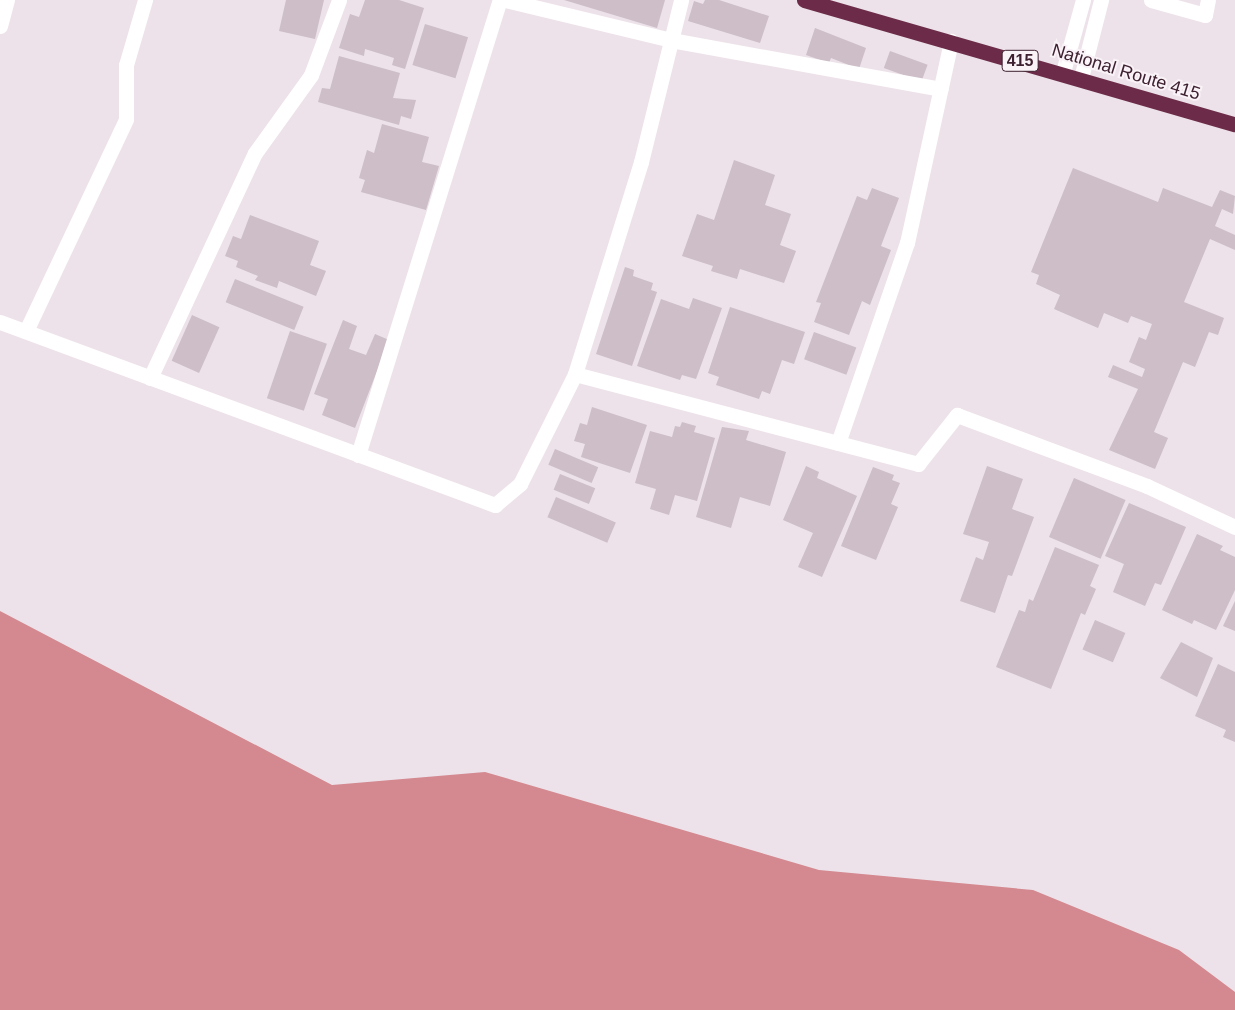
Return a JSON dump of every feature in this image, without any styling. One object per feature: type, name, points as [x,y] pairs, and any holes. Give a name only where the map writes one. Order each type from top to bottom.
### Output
[{"type":"highway","name":"National Route 415","points":[[804,0],[1063,72],[1235,124]]},
{"type":"street","points":[[0,26],[7,0]]},
{"type":"street","points":[[26,332],[126,119],[126,65],[145,0]]},
{"type":"street","points":[[150,378],[255,153],[311,75],[339,0]]},
{"type":"street","points":[[358,455],[500,0]]},
{"type":"street","points":[[505,0],[671,40],[940,89]]},
{"type":"street","points":[[0,322],[495,505],[520,484],[575,374],[641,162],[681,0]]},
{"type":"street","points":[[1063,72],[1082,0]]},
{"type":"street","points":[[1081,78],[1101,0]]},
{"type":"street","points":[[1150,0],[1205,15],[1208,0]]},
{"type":"street","points":[[838,443],[907,243],[951,41]]},
{"type":"street","points":[[575,374],[918,464],[957,415],[1147,486],[1235,527]]},
{"type":"shaded area","points":[[0,611],[332,785],[485,772],[819,870],[1033,890],[1179,950],[1235,992],[1235,1010],[0,1010]]},
{"type":"building","points":[[286,0],[324,0],[315,39],[279,31]]},
{"type":"building","points":[[365,0],[399,0],[424,8],[405,69],[392,65],[394,58],[365,49],[364,56],[339,48],[350,14],[359,17]]},
{"type":"building","points":[[564,0],[665,0],[657,28]]},
{"type":"building","points":[[705,0],[719,0],[769,16],[760,43],[688,21],[694,1],[703,4]]},
{"type":"building","points":[[425,24],[468,37],[455,78],[412,65]]},
{"type":"building","points":[[815,28],[866,48],[859,69],[831,58],[829,63],[806,55]]},
{"type":"building","points":[[890,51],[928,65],[921,82],[884,68]]},
{"type":"building","points":[[339,56],[400,73],[393,98],[416,100],[411,119],[401,116],[399,125],[318,102],[322,88],[330,89]]},
{"type":"building","points":[[382,124],[429,137],[422,162],[439,166],[426,210],[361,192],[365,180],[359,178],[367,150],[374,153]]},
{"type":"building","points":[[734,160],[775,175],[765,205],[791,214],[780,245],[796,251],[784,283],[740,269],[737,279],[711,271],[713,266],[682,256],[697,214],[714,220]]},
{"type":"building","points":[[1073,168],[1158,202],[1163,188],[1212,207],[1220,190],[1235,196],[1233,214],[1222,209],[1215,226],[1235,235],[1235,250],[1210,239],[1184,302],[1224,318],[1218,335],[1209,332],[1195,367],[1183,362],[1154,432],[1168,438],[1155,469],[1109,450],[1138,389],[1108,377],[1113,365],[1142,377],[1145,369],[1129,362],[1139,337],[1146,340],[1152,324],[1131,316],[1128,323],[1104,313],[1098,328],[1054,309],[1060,295],[1036,284],[1039,275],[1031,272]]},
{"type":"building","points":[[872,188],[899,198],[881,246],[891,250],[870,305],[862,301],[849,335],[814,322],[821,303],[816,302],[857,196],[867,200]]},
{"type":"building","points":[[250,215],[319,241],[310,265],[326,271],[316,296],[279,281],[277,288],[255,280],[258,276],[236,267],[238,261],[225,256],[233,236],[241,239]]},
{"type":"building","points":[[625,267],[634,270],[633,276],[653,283],[651,290],[657,292],[632,366],[596,354]]},
{"type":"building","points":[[235,279],[304,307],[294,330],[226,302]]},
{"type":"building","points":[[693,298],[722,308],[696,379],[682,375],[680,380],[637,366],[661,299],[689,309]]},
{"type":"building","points":[[730,307],[805,332],[794,364],[782,360],[770,394],[762,391],[759,399],[716,385],[719,377],[708,373]]},
{"type":"building","points":[[192,315],[219,327],[199,373],[172,361]]},
{"type":"building","points":[[343,320],[357,326],[349,349],[366,355],[375,334],[389,340],[355,428],[322,415],[328,399],[314,394]]},
{"type":"building","points":[[290,331],[327,344],[304,411],[267,398]]},
{"type":"building","points":[[814,332],[856,347],[846,375],[804,359]]},
{"type":"building","points":[[592,407],[647,425],[630,473],[581,457],[585,444],[574,441],[580,423],[587,425]]},
{"type":"building","points":[[682,422],[696,426],[694,432],[715,438],[697,501],[675,495],[669,515],[650,509],[656,489],[635,483],[650,431],[672,437],[675,426],[680,427]]},
{"type":"building","points":[[722,427],[749,431],[746,440],[786,452],[770,506],[740,497],[731,528],[696,517]]},
{"type":"building","points":[[555,449],[598,467],[592,483],[548,465]]},
{"type":"building","points":[[806,466],[819,472],[817,478],[857,496],[822,577],[798,567],[813,533],[783,520]]},
{"type":"building","points":[[987,466],[1023,479],[1012,509],[1034,517],[1012,576],[1008,575],[995,613],[960,601],[976,557],[983,560],[989,542],[963,534]]},
{"type":"building","points":[[873,467],[894,475],[892,480],[900,483],[891,504],[898,507],[876,560],[841,546]]},
{"type":"building","points":[[560,474],[595,488],[589,504],[554,490]]},
{"type":"building","points":[[1074,478],[1126,500],[1101,559],[1049,537]]},
{"type":"building","points":[[556,497],[616,522],[607,543],[547,517]]},
{"type":"building","points":[[1129,503],[1186,527],[1161,585],[1155,583],[1145,606],[1113,592],[1124,564],[1105,556]]},
{"type":"building","points":[[1197,534],[1223,546],[1220,550],[1235,557],[1235,590],[1216,630],[1194,620],[1192,624],[1162,610]]},
{"type":"building","points":[[1055,547],[1099,565],[1090,586],[1096,589],[1085,615],[1081,613],[1051,689],[996,667],[1019,610],[1025,612],[1029,599],[1033,601]]},
{"type":"building","points":[[1235,601],[1235,631],[1223,626]]},
{"type":"building","points":[[1095,620],[1125,633],[1113,662],[1082,649]]},
{"type":"building","points":[[1181,642],[1213,658],[1197,697],[1160,678]]},
{"type":"building","points":[[1218,664],[1235,672],[1235,742],[1223,737],[1226,730],[1195,716]]}]
